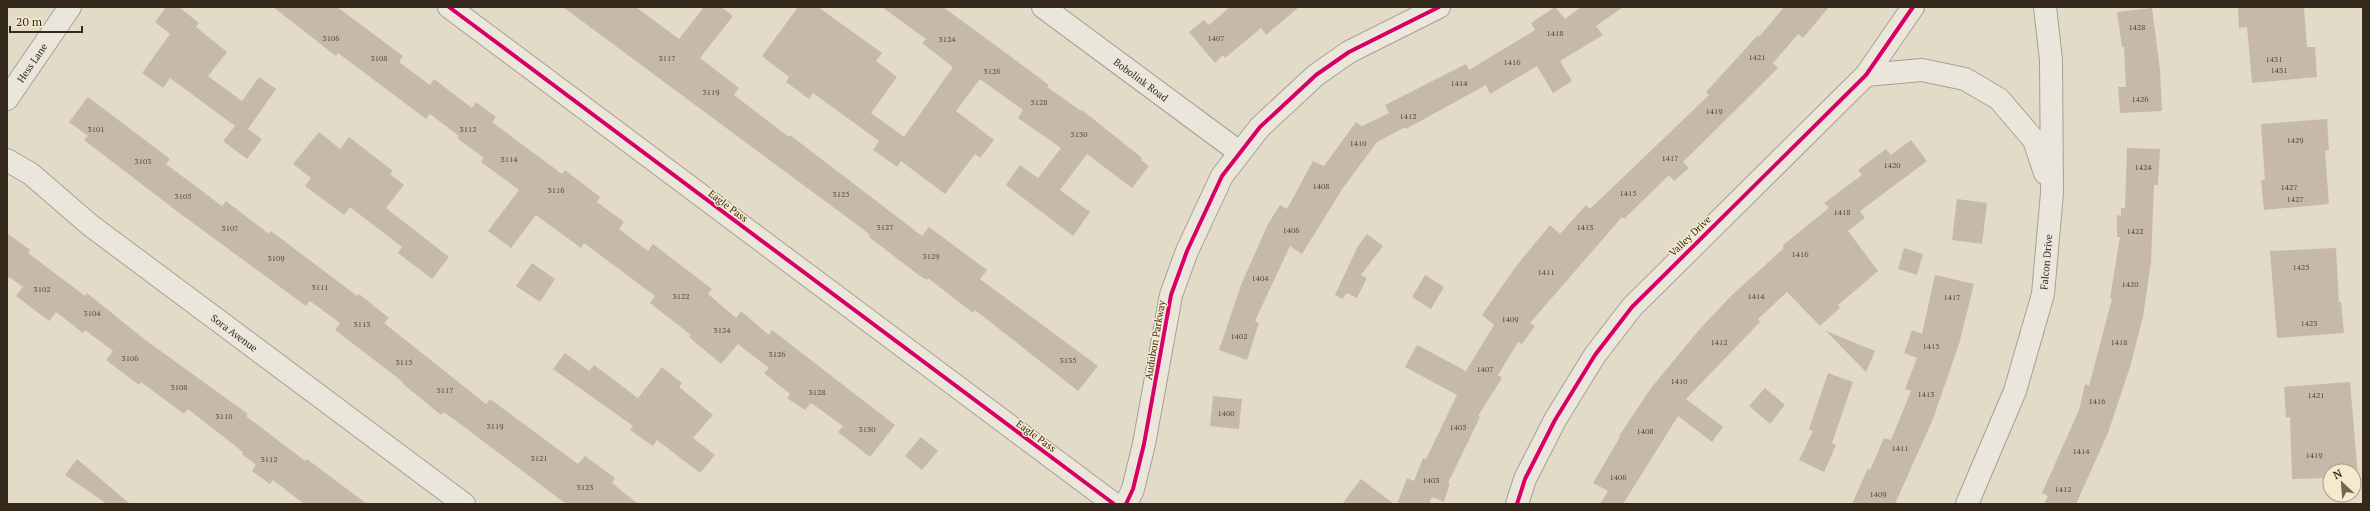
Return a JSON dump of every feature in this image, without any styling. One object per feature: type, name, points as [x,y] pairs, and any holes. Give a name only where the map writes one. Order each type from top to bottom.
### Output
[{"type":"street","name":"Hess Lane","points":[[7,99],[70,7]]},
{"type":"street","name":"Eagle Pass","points":[[449,7],[1114,504]]},
{"type":"street","name":"Bobolink Road","points":[[1043,7],[1239,152]]},
{"type":"street","name":"Audubon Parkway","points":[[1126,504],[1133,489],[1144,444],[1171,295],[1188,251],[1222,176],[1239,152],[1280,108],[1316,75],[1349,52],[1439,7]]},
{"type":"street","name":"Valley Drive","points":[[1517,504],[1525,478],[1555,420],[1595,355],[1632,307],[1866,75],[1912,7]]},
{"type":"street","name":"Falcon Drive","points":[[1967,504],[2015,391],[2043,294],[2052,193],[2051,60],[2045,7]]},
{"type":"street","points":[[1866,75],[1922,70],[1965,79],[1998,99],[2034,140],[2052,193]]},
{"type":"street","name":"Sora Avenue","points":[[7,160],[30,174],[90,225],[464,504]]},
{"type":"building","points":[[166,7],[179,7],[199,23],[196,27],[227,52],[208,76],[242,101],[259,77],[276,89],[248,129],[262,139],[247,159],[223,141],[235,126],[170,78],[163,88],[142,73],[170,34],[155,22]]},
{"type":"building","points":[[273,7],[337,7],[403,56],[399,62],[430,85],[434,79],[472,108],[476,102],[496,117],[492,122],[562,174],[565,170],[600,197],[597,202],[624,222],[619,229],[648,251],[653,244],[712,289],[708,294],[736,318],[741,311],[769,335],[772,330],[895,425],[870,457],[838,432],[843,426],[811,403],[805,410],[787,398],[790,394],[764,373],[769,368],[738,344],[721,364],[689,337],[691,335],[650,303],[655,296],[584,243],[581,248],[536,215],[511,248],[488,231],[519,190],[481,162],[484,158],[457,138],[459,136],[430,114],[426,119],[338,53],[336,56]]},
{"type":"building","points":[[563,7],[636,7],[679,39],[704,7],[721,7],[733,16],[700,58],[739,88],[734,95],[789,137],[790,135],[922,236],[929,227],[987,270],[980,279],[1098,366],[1078,391],[975,310],[973,313],[928,278],[927,280],[920,276],[869,237],[870,235],[860,227]]},
{"type":"building","points":[[798,7],[818,7],[882,53],[876,61],[897,77],[871,113],[904,137],[953,67],[922,43],[926,39],[882,7],[943,7],[1049,85],[1047,87],[1081,111],[1082,110],[1142,158],[1141,160],[1149,166],[1132,188],[1087,154],[1060,190],[1090,212],[1073,236],[1006,185],[1020,165],[1038,178],[1061,148],[1018,118],[1023,110],[980,79],[956,111],[994,140],[980,158],[975,154],[945,194],[901,161],[897,167],[873,150],[879,141],[813,93],[809,99],[786,82],[789,77],[762,56]]},
{"type":"building","points":[[1230,7],[1299,7],[1266,35],[1261,28],[1225,58],[1223,55],[1215,63],[1189,32],[1204,20],[1209,25]]},
{"type":"building","points":[[1555,7],[1565,19],[1581,7],[1623,7],[1596,26],[1603,35],[1560,61],[1572,81],[1553,93],[1537,66],[1490,94],[1486,85],[1406,129],[1405,127],[1377,142],[1343,188],[1302,254],[1290,246],[1255,321],[1259,323],[1247,360],[1219,350],[1241,285],[1268,224],[1280,205],[1287,209],[1313,161],[1324,166],[1356,122],[1362,126],[1389,113],[1385,105],[1466,64],[1469,70],[1535,30],[1531,23]]},
{"type":"building","points":[[1784,7],[1829,7],[1803,38],[1798,34],[1773,63],[1778,68],[1683,162],[1689,168],[1674,181],[1669,175],[1624,219],[1622,217],[1530,323],[1535,326],[1522,344],[1518,342],[1498,375],[1502,378],[1478,416],[1480,417],[1448,483],[1450,483],[1444,502],[1432,497],[1429,504],[1397,504],[1407,478],[1414,481],[1423,458],[1426,459],[1457,395],[1405,367],[1417,345],[1466,371],[1494,325],[1482,315],[1517,265],[1550,225],[1560,234],[1586,205],[1590,209],[1709,95],[1706,92],[1758,35],[1759,37]]},
{"type":"building","points":[[2238,7],[2304,7],[2307,47],[2315,47],[2317,77],[2252,83],[2247,27],[2239,28]]},
{"type":"building","points":[[2152,8],[2160,70],[2162,111],[2120,113],[2118,87],[2126,87],[2124,47],[2122,47],[2117,12]]},
{"type":"building","points":[[88,97],[170,159],[166,164],[222,206],[226,201],[269,234],[271,231],[357,296],[359,294],[389,318],[384,323],[486,404],[490,399],[578,464],[585,456],[615,478],[612,483],[638,504],[566,504],[455,420],[443,412],[441,415],[402,383],[403,382],[335,330],[340,323],[310,301],[306,306],[178,212],[84,140],[88,136],[69,122]]},
{"type":"building","points":[[2327,119],[2329,150],[2325,151],[2329,204],[2264,210],[2261,180],[2265,180],[2261,124]]},
{"type":"building","points":[[319,132],[340,149],[349,137],[393,171],[390,174],[404,185],[386,208],[449,257],[432,279],[398,253],[402,247],[350,207],[344,215],[305,186],[311,178],[293,164]]},
{"type":"building","points":[[1911,140],[1927,161],[1860,211],[1865,218],[1848,231],[1878,271],[1838,305],[1840,308],[1820,326],[1787,292],[1758,319],[1760,322],[1686,399],[1723,427],[1712,442],[1678,416],[1623,504],[1600,504],[1608,491],[1593,483],[1620,437],[1619,436],[1651,388],[1699,330],[1731,296],[1784,248],[1782,246],[1829,208],[1824,203],[1862,175],[1858,170],[1886,149],[1891,155]]},
{"type":"building","points":[[2127,148],[2160,149],[2158,185],[2154,185],[2151,262],[2143,317],[2130,367],[2108,433],[2076,504],[2044,504],[2048,496],[2042,493],[2079,410],[2085,384],[2089,386],[2112,299],[2110,298],[2120,237],[2117,237],[2117,215],[2121,216],[2121,208],[2125,208]]},
{"type":"building","points":[[1957,199],[1987,203],[1982,244],[1952,240]]},
{"type":"building","points":[[7,233],[30,250],[28,253],[85,296],[87,293],[144,339],[248,414],[246,416],[305,461],[307,459],[367,504],[304,504],[273,480],[270,484],[252,471],[256,465],[242,454],[243,452],[188,409],[184,414],[141,382],[139,385],[106,360],[113,351],[85,330],[83,333],[56,312],[49,321],[16,296],[23,287],[9,277],[7,280]]},
{"type":"building","points":[[1367,234],[1383,246],[1361,275],[1367,278],[1357,298],[1347,293],[1342,299],[1335,295],[1358,246]]},
{"type":"building","points":[[1904,248],[1923,254],[1917,275],[1898,269]]},
{"type":"building","points":[[2336,248],[2339,302],[2341,302],[2344,333],[2277,338],[2270,251]]},
{"type":"building","points":[[532,263],[555,279],[540,302],[516,286]]},
{"type":"building","points":[[1425,275],[1444,287],[1431,309],[1412,297]]},
{"type":"building","points":[[1935,275],[1974,284],[1959,344],[1933,419],[1895,504],[1852,504],[1868,468],[1870,470],[1884,438],[1891,440],[1911,391],[1905,389],[1917,358],[1904,353],[1912,330],[1922,334]]},
{"type":"building","points":[[1826,331],[1875,351],[1866,372]]},
{"type":"building","points":[[565,353],[589,371],[594,365],[638,398],[662,367],[682,383],[679,387],[713,415],[693,438],[715,455],[700,473],[657,440],[653,446],[630,430],[633,426],[553,369]]},
{"type":"building","points":[[1828,373],[1853,382],[1832,443],[1836,445],[1824,472],[1799,460],[1813,431],[1809,429]]},
{"type":"building","points":[[2350,382],[2357,463],[2322,463],[2322,478],[2292,479],[2290,417],[2286,418],[2284,387]]},
{"type":"building","points":[[1765,388],[1785,405],[1770,424],[1749,406]]},
{"type":"building","points":[[1213,396],[1242,399],[1239,429],[1210,426]]},
{"type":"building","points":[[921,437],[938,451],[922,470],[905,456]]},
{"type":"building","points":[[77,459],[129,503],[107,504],[65,475]]},
{"type":"building","points":[[1361,479],[1394,504],[1342,504]]},
{"type":"cycle path","points":[[449,7],[1114,504]]},
{"type":"cycle path","points":[[1126,504],[1133,489],[1144,444],[1171,295],[1187,251],[1222,176],[1260,127],[1316,75],[1349,52],[1439,7]]},
{"type":"cycle path","points":[[1517,504],[1525,479],[1555,420],[1595,355],[1632,307],[1866,75],[1913,7]]}]
